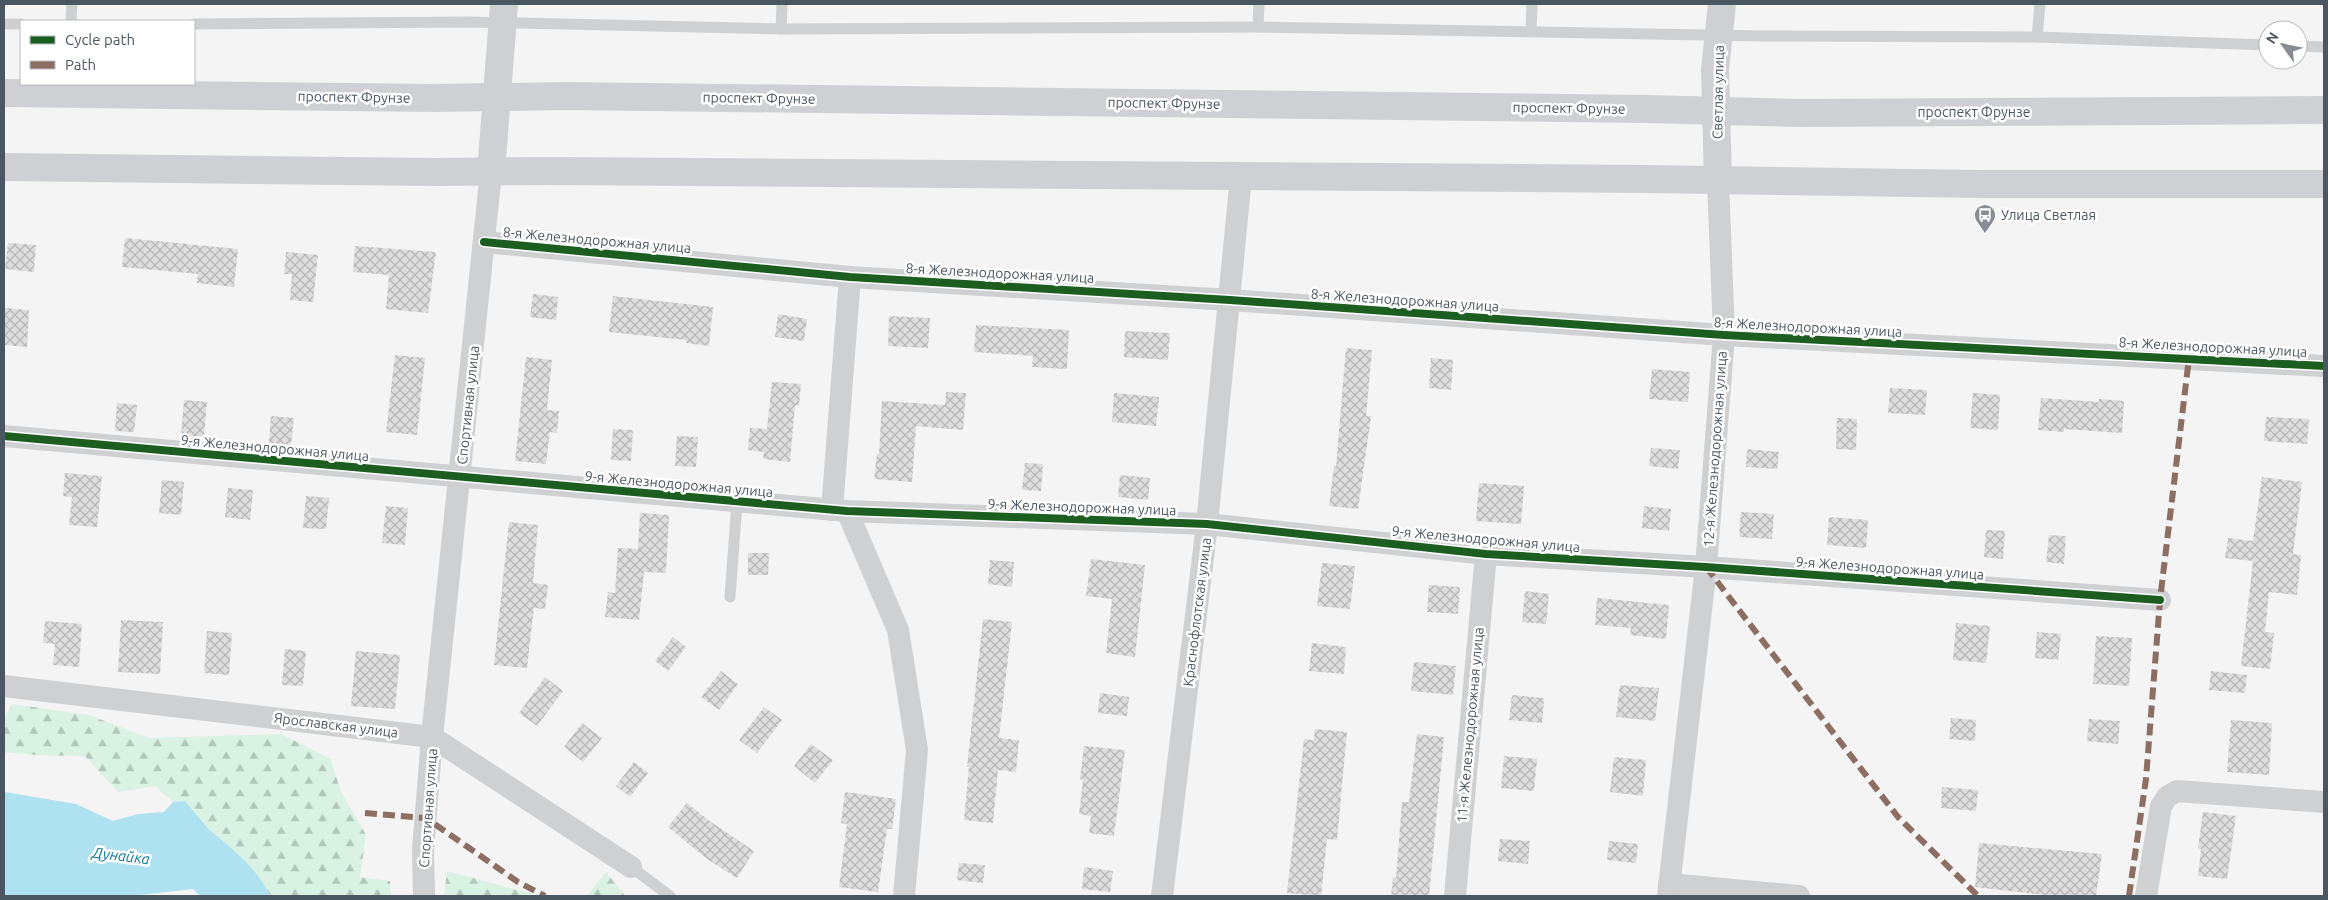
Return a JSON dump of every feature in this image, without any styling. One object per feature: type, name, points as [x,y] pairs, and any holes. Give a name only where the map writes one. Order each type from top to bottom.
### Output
[{"type":"main road","name":"Светлая улица","points":[[1718,180],[1715,70],[1722,4]]},
{"type":"main road","name":"Спортивная улица","points":[[491,172],[504,13]]},
{"type":"main road","name":"проспект Фрунзе","points":[[4,93],[1811,113],[2324,110]]},
{"type":"main road","points":[[4,167],[1718,180],[1982,184],[2324,184]]},
{"type":"street","name":"Спортивная улица","points":[[424,896],[423,850],[432,737],[491,172]]},
{"type":"street","name":"Краснофлотская улица","points":[[1162,896],[1207,524],[1241,177]]},
{"type":"street","name":"12-я Железнодорожная улица","points":[[1668,890],[1706,567],[1724,335],[1718,180]]},
{"type":"street","name":"8-я Железнодорожная улица","points":[[484,242],[850,277],[1230,300],[1724,335],[2324,366]]},
{"type":"street","points":[[850,277],[840,510],[898,630],[917,750],[904,896]]},
{"type":"street","name":"9-я Железнодорожная улица","points":[[4,436],[460,478],[840,510],[1207,524],[1486,554],[1706,567],[2160,600]]},
{"type":"street","name":"11-я Железнодорожная улица","points":[[1455,896],[1486,554]]},
{"type":"street","name":"Ярославская улица","points":[[4,686],[432,737],[631,867]]},
{"type":"street","points":[[2146,896],[2161,806],[2167,797],[2177,791],[2324,802]]},
{"type":"street","points":[[1668,890],[1799,896]]},
{"type":"lane","points":[[71,20],[72,4]]},
{"type":"lane","points":[[781,29],[782,4]]},
{"type":"lane","points":[[1258,27],[1259,4]]},
{"type":"lane","points":[[1531,31],[1532,4]]},
{"type":"lane","points":[[2038,37],[2040,4]]},
{"type":"lane","points":[[195,24],[504,13],[781,29],[1258,27],[2038,37],[2258,45]]},
{"type":"lane","points":[[4,24],[20,24]]},
{"type":"lane","points":[[2308,46],[2324,47]]},
{"type":"lane","points":[[730,597],[737,502]]},
{"type":"lane","points":[[631,867],[670,896]]},
{"type":"green space","points":[[12,704],[89,715],[149,738],[281,734],[331,759],[340,790],[366,835],[360,877],[390,881],[391,896],[270,896],[252,869],[209,829],[185,801],[173,802],[155,786],[118,792],[85,756],[4,752],[4,720]]},
{"type":"green space","points":[[447,871],[539,896],[444,896]]},
{"type":"green space","points":[[606,872],[625,896],[587,896]]},
{"type":"water","name":"Дунайка","points":[[5,792],[76,804],[113,821],[138,814],[164,812],[173,802],[185,801],[209,829],[252,869],[270,896],[200,896],[193,889],[131,896],[4,896]]},
{"type":"building","points":[[125,238],[238,249],[234,287],[197,283],[198,274],[122,267]]},
{"type":"building","points":[[8,243],[36,245],[34,272],[5,269]]},
{"type":"building","points":[[355,246],[436,252],[428,313],[386,309],[389,275],[353,272]]},
{"type":"building","points":[[286,252],[318,255],[313,302],[290,300],[292,274],[284,274]]},
{"type":"building","points":[[533,294],[558,297],[556,320],[530,317]]},
{"type":"building","points":[[613,296],[713,307],[709,346],[686,343],[686,340],[609,332]]},
{"type":"building","points":[[4,308],[29,310],[27,347],[4,345]]},
{"type":"building","points":[[778,314],[807,319],[804,341],[775,337]]},
{"type":"building","points":[[889,316],[930,318],[928,348],[888,346]]},
{"type":"building","points":[[976,325],[1069,330],[1067,369],[1032,367],[1033,356],[974,352]]},
{"type":"building","points":[[1125,331],[1170,333],[1168,360],[1124,357]]},
{"type":"building","points":[[1346,348],[1372,350],[1366,416],[1371,416],[1358,509],[1329,506],[1334,466],[1336,466]]},
{"type":"building","points":[[395,355],[425,358],[417,435],[386,432]]},
{"type":"building","points":[[526,357],[552,360],[547,410],[559,411],[557,433],[550,432],[546,464],[515,461]]},
{"type":"building","points":[[1431,358],[1453,360],[1451,390],[1429,388]]},
{"type":"building","points":[[1652,369],[1690,372],[1688,402],[1649,399]]},
{"type":"building","points":[[772,382],[801,384],[799,406],[795,405],[790,462],[763,459],[764,452],[748,450],[750,428],[767,429]]},
{"type":"building","points":[[1890,388],[1927,390],[1925,415],[1888,413]]},
{"type":"building","points":[[946,392],[966,393],[963,430],[916,426],[912,482],[874,479],[877,454],[879,454],[882,401],[945,405]]},
{"type":"building","points":[[1114,393],[1159,397],[1156,426],[1112,422]]},
{"type":"building","points":[[1973,393],[2000,395],[1998,430],[1970,428]]},
{"type":"building","points":[[2041,398],[2099,402],[2099,399],[2124,401],[2122,433],[2064,429],[2064,432],[2038,430]]},
{"type":"building","points":[[184,400],[207,402],[204,437],[181,435]]},
{"type":"building","points":[[117,403],[137,405],[134,432],[115,431]]},
{"type":"building","points":[[271,416],[294,418],[291,445],[269,443]]},
{"type":"building","points":[[2266,417],[2309,419],[2307,444],[2264,441]]},
{"type":"building","points":[[1837,418],[1857,419],[1856,450],[1836,449]]},
{"type":"building","points":[[613,429],[633,430],[631,461],[611,460]]},
{"type":"building","points":[[677,436],[698,437],[696,467],[675,466]]},
{"type":"building","points":[[1651,448],[1680,450],[1678,469],[1649,466]]},
{"type":"building","points":[[1747,449],[1779,452],[1777,469],[1746,467]]},
{"type":"building","points":[[1025,463],[1043,464],[1041,491],[1022,490]]},
{"type":"building","points":[[65,473],[102,476],[97,527],[69,525],[72,497],[63,496]]},
{"type":"building","points":[[1120,475],[1150,478],[1148,500],[1118,497]]},
{"type":"building","points":[[2262,477],[2302,482],[2293,554],[2301,555],[2297,595],[2269,592],[2265,632],[2274,633],[2270,669],[2241,666],[2253,561],[2225,558],[2228,538],[2253,541]]},
{"type":"building","points":[[162,480],[184,482],[181,515],[159,513]]},
{"type":"building","points":[[1479,483],[1524,486],[1521,524],[1476,521]]},
{"type":"building","points":[[228,488],[253,490],[250,520],[225,517]]},
{"type":"building","points":[[306,496],[329,498],[326,529],[303,528]]},
{"type":"building","points":[[386,506],[408,508],[405,545],[382,543]]},
{"type":"building","points":[[1644,506],[1671,509],[1669,531],[1642,528]]},
{"type":"building","points":[[1741,512],[1774,514],[1772,539],[1739,537]]},
{"type":"building","points":[[640,513],[669,515],[666,573],[644,572],[639,620],[605,617],[608,592],[615,593],[618,548],[638,549]]},
{"type":"building","points":[[1829,517],[1868,520],[1866,548],[1827,545]]},
{"type":"building","points":[[509,522],[538,525],[533,583],[548,585],[545,609],[534,608],[527,668],[494,665]]},
{"type":"building","points":[[1986,530],[2005,531],[2003,559],[1984,557]]},
{"type":"building","points":[[2049,535],[2066,536],[2064,564],[2046,562]]},
{"type":"building","points":[[748,553],[769,553],[768,575],[748,575]]},
{"type":"building","points":[[1091,559],[1145,565],[1135,657],[1106,653],[1112,599],[1086,596]]},
{"type":"building","points":[[990,560],[1014,562],[1012,587],[988,584]]},
{"type":"building","points":[[1322,563],[1355,566],[1350,609],[1317,606]]},
{"type":"building","points":[[1429,585],[1460,587],[1458,614],[1427,612]]},
{"type":"building","points":[[1525,591],[1549,594],[1546,624],[1522,622]]},
{"type":"building","points":[[1597,598],[1669,605],[1666,639],[1630,635],[1631,628],[1595,625]]},
{"type":"building","points":[[983,619],[1012,622],[999,738],[1019,740],[1016,772],[998,770],[993,823],[964,820],[969,767],[967,767]]},
{"type":"building","points":[[121,620],[163,622],[160,674],[118,672]]},
{"type":"building","points":[[45,621],[82,624],[79,667],[53,665],[55,644],[43,643]]},
{"type":"building","points":[[1956,623],[1990,626],[1986,663],[1953,660]]},
{"type":"building","points":[[207,631],[232,633],[229,675],[204,673]]},
{"type":"building","points":[[2037,632],[2061,634],[2058,660],[2035,658]]},
{"type":"building","points":[[2096,636],[2132,638],[2129,686],[2093,684]]},
{"type":"building","points":[[673,637],[686,647],[668,671],[655,661]]},
{"type":"building","points":[[1312,643],[1346,647],[1344,674],[1309,671]]},
{"type":"building","points":[[285,649],[306,651],[303,686],[282,685]]},
{"type":"building","points":[[356,651],[400,655],[395,709],[351,706]]},
{"type":"building","points":[[1414,662],[1456,666],[1453,695],[1411,691]]},
{"type":"building","points":[[721,671],[738,684],[719,710],[701,697]]},
{"type":"building","points":[[2211,671],[2247,675],[2245,693],[2209,690]]},
{"type":"building","points":[[545,677],[563,691],[537,726],[519,713]]},
{"type":"building","points":[[1620,685],[1659,688],[1655,721],[1616,717]]},
{"type":"building","points":[[1100,693],[1129,697],[1127,716],[1098,713]]},
{"type":"building","points":[[1512,695],[1544,698],[1542,723],[1509,720]]},
{"type":"building","points":[[764,707],[782,720],[757,753],[739,740]]},
{"type":"building","points":[[1951,718],[1976,720],[1975,741],[1949,739]]},
{"type":"building","points":[[2089,719],[2120,721],[2118,744],[2087,741]]},
{"type":"building","points":[[2231,720],[2272,723],[2269,775],[2227,772]]},
{"type":"building","points":[[582,723],[602,738],[583,762],[564,747]]},
{"type":"building","points":[[1315,729],[1347,732],[1337,840],[1327,839],[1321,896],[1287,893],[1304,739],[1314,740]]},
{"type":"building","points":[[1417,734],[1444,737],[1429,896],[1391,896],[1393,877],[1396,878],[1402,802],[1409,802]]},
{"type":"building","points":[[811,744],[833,760],[815,783],[794,766]]},
{"type":"building","points":[[1084,746],[1125,750],[1114,836],[1089,833],[1091,816],[1079,814],[1083,780],[1080,779]]},
{"type":"building","points":[[1504,756],[1537,759],[1534,791],[1501,788]]},
{"type":"building","points":[[1614,757],[1646,760],[1643,796],[1610,792]]},
{"type":"building","points":[[634,762],[648,773],[630,797],[616,786]]},
{"type":"building","points":[[1942,787],[1978,790],[1976,811],[1941,808]]},
{"type":"building","points":[[845,792],[896,799],[892,829],[887,829],[878,892],[839,887],[847,824],[841,823]]},
{"type":"building","points":[[687,803],[754,851],[737,878],[707,859],[668,827]]},
{"type":"building","points":[[2203,812],[2236,816],[2227,879],[2198,876],[2201,849],[2198,848]]},
{"type":"building","points":[[1500,839],[1530,841],[1528,864],[1498,861]]},
{"type":"building","points":[[1609,841],[1638,844],[1636,863],[1607,860]]},
{"type":"building","points":[[1979,843],[2102,854],[2096,896],[2054,896],[1975,887]]},
{"type":"building","points":[[959,863],[985,865],[983,883],[957,880]]},
{"type":"building","points":[[1084,867],[1113,871],[1110,892],[1082,889]]},
{"type":"marked path","points":[[2129,896],[2146,779],[2160,600],[2189,358]]},
{"type":"marked path","points":[[1706,567],[1898,817],[1978,896]]},
{"type":"marked path","points":[[365,813],[426,818],[518,882],[545,896]]},
{"type":"cycle path","points":[[484,242],[850,277],[1230,300],[1724,335],[2324,366]]},
{"type":"cycle path","points":[[4,436],[847,511],[1207,524],[1486,554],[1706,567],[2160,600]]},
{"type":"place","name":"Улица Светлая","points":[[1985,234]]}]
